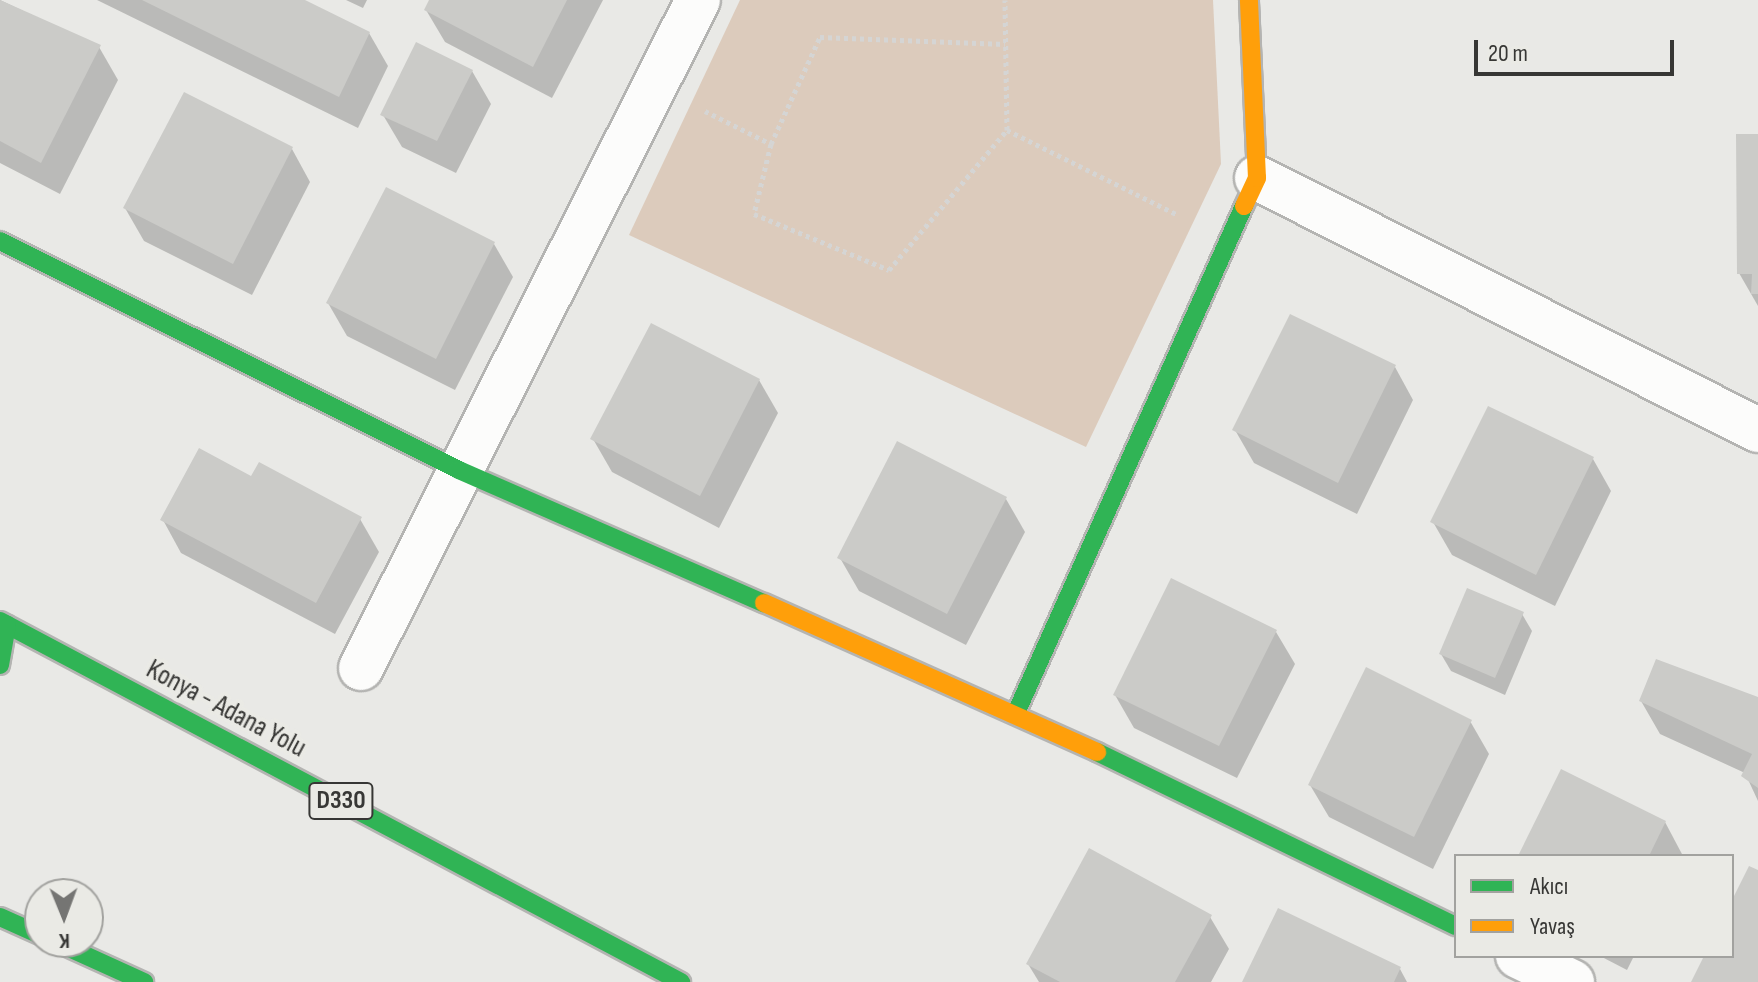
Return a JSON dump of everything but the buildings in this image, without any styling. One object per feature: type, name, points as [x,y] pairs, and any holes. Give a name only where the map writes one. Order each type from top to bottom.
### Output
[{"type":"main road","points":[[1016,713],[1257,178],[1249,0]]},
{"type":"main road","points":[[0,241],[459,470],[1016,713],[1454,925]]},
{"type":"main road","points":[[0,665],[4,623]]},
{"type":"main road","name":"Konya - Adana Yolu","points":[[4,623],[681,982]]},
{"type":"main road","points":[[0,917],[24,928]]},
{"type":"main road","points":[[91,958],[144,982]]},
{"type":"street","points":[[361,668],[698,0]]},
{"type":"street","points":[[1257,178],[1758,430]]},
{"type":"street","points":[[1522,958],[1572,982]]},
{"type":"path","points":[[1005,0],[1007,130],[889,270],[754,214],[771,144],[820,37],[1005,44]]},
{"type":"path","points":[[655,84],[771,144]]},
{"type":"path","points":[[1007,130],[1229,241]]},
{"type":"shaded area","points":[[740,0],[1213,0],[1221,164],[1086,447],[629,235]]},
{"type":"traffic: fast","points":[[1016,713],[1244,206]]},
{"type":"traffic: fast","points":[[0,241],[459,470],[764,603]]},
{"type":"traffic: fast","points":[[0,621],[681,982]]},
{"type":"traffic: fast","points":[[0,665],[7,625]]},
{"type":"traffic: fast","points":[[1097,752],[1454,925]]},
{"type":"traffic: fast","points":[[0,917],[24,928]]},
{"type":"traffic: fast","points":[[91,958],[144,982]]},
{"type":"traffic: slow","points":[[1244,206],[1257,178],[1249,0]]},
{"type":"traffic: slow","points":[[764,603],[1097,752]]}]
